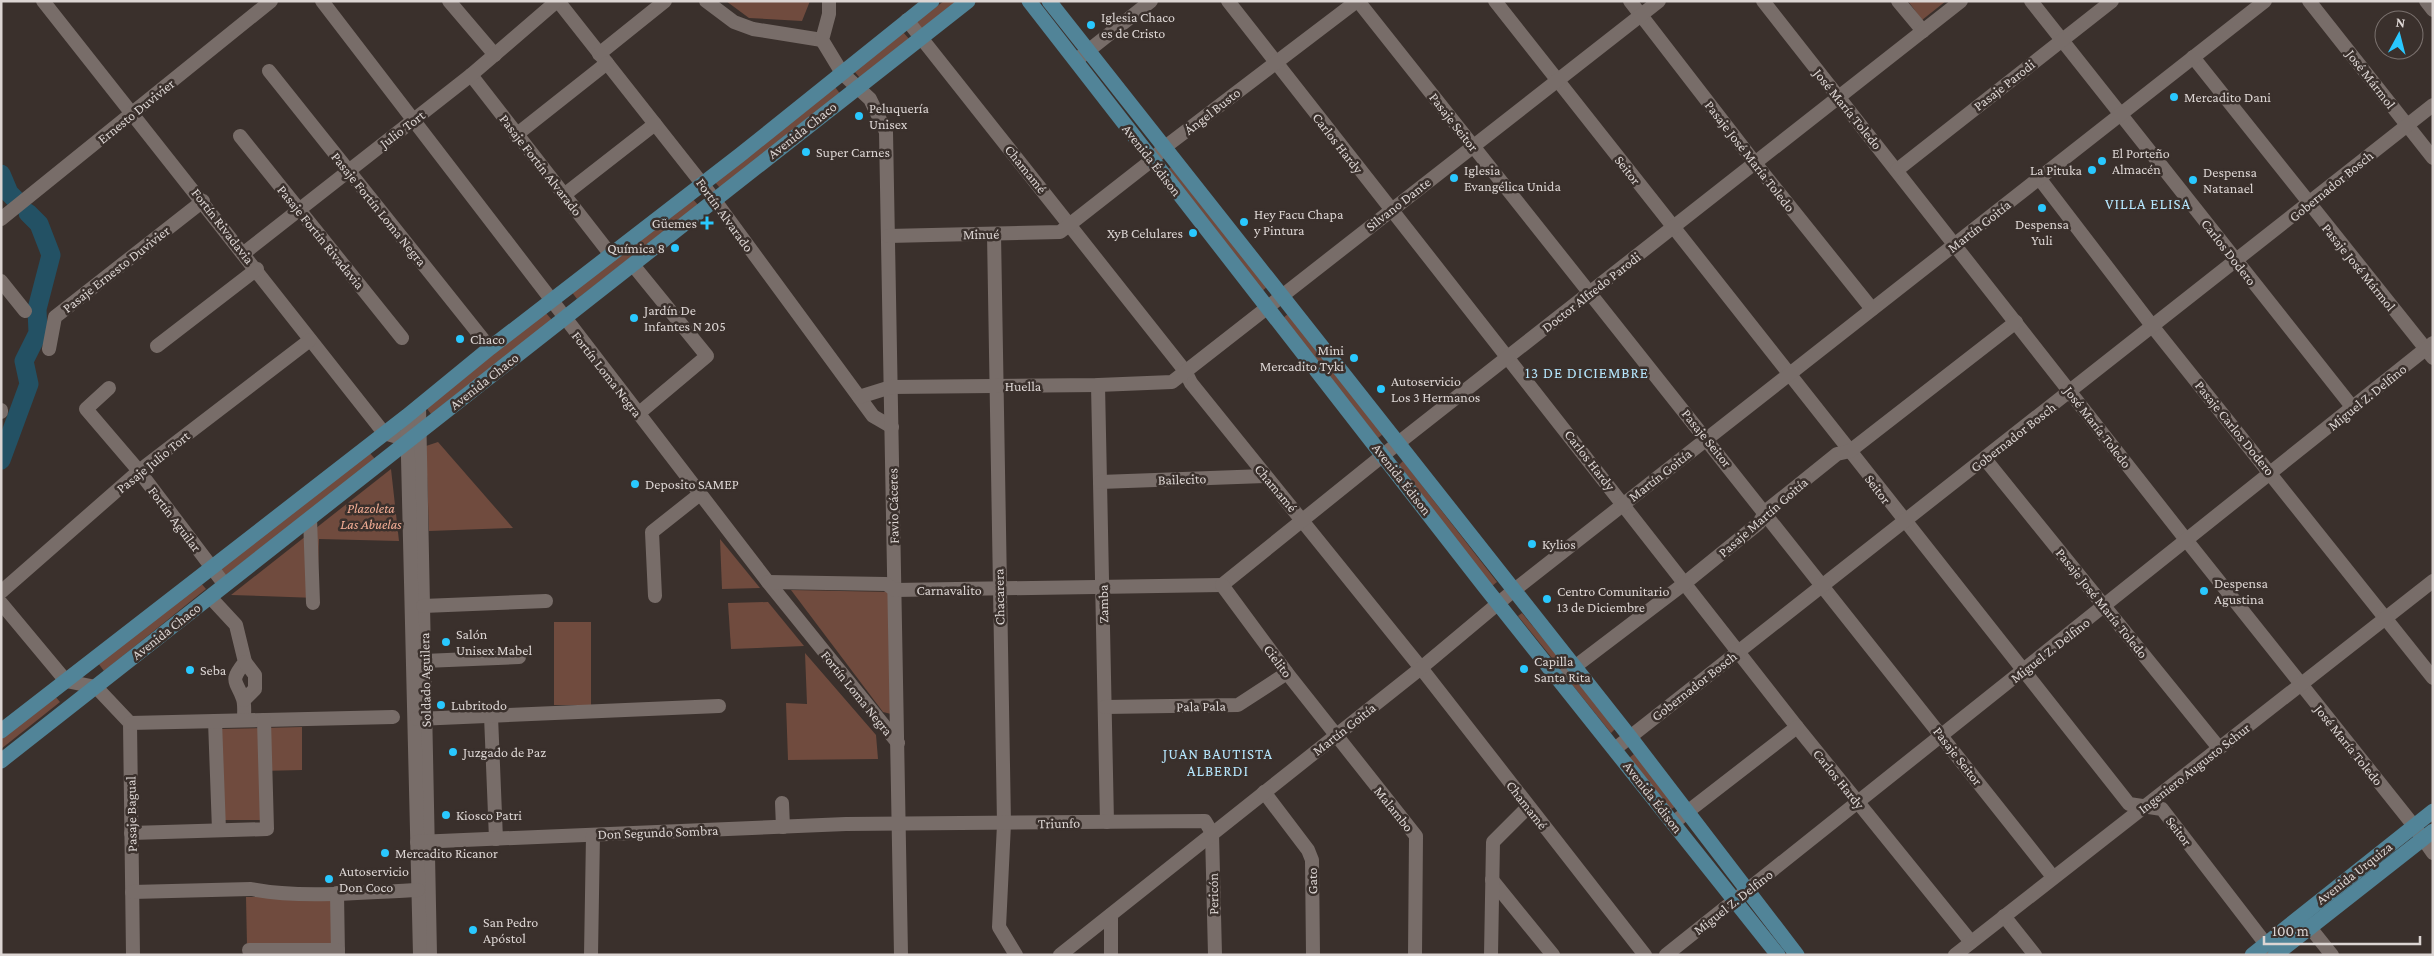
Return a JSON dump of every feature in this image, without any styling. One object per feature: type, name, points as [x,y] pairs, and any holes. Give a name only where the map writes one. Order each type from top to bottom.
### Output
[{"type":"main road","name":"Avenida Chaco","points":[[1,731],[407,416],[490,348],[702,184],[932,1]]},
{"type":"main road","name":"Avenida Chaco","points":[[1,761],[968,1]]},
{"type":"main road","name":"Avenida Édison","points":[[1029,1],[1499,604],[1616,748],[1778,955]]},
{"type":"main road","name":"Avenida Édison","points":[[1049,1],[1630,737],[1797,955]]},
{"type":"main road","name":"Avenida Urquiza","points":[[2271,951],[2300,915],[2433,811]]},
{"type":"main road","name":"Avenida Urquiza","points":[[2252,955],[2271,951],[2310,927],[2427,835]]},
{"type":"street","name":"Fortín Rivadavia","points":[[43,1],[257,269],[310,340],[384,433]]},
{"type":"street","name":"Ernesto Duvivier","points":[[1,219],[271,1]]},
{"type":"street","name":"Fortín Loma Negra","points":[[322,1],[563,318],[768,582],[898,743]]},
{"type":"street","points":[[449,1],[495,55]]},
{"type":"street","name":"Julio Tort","points":[[244,253],[412,119],[471,75],[557,1]]},
{"type":"street","name":"Fortín Alvarado","points":[[557,1],[702,184],[873,416],[892,427]]},
{"type":"street","points":[[516,135],[665,1]]},
{"type":"street","points":[[706,1],[734,22],[753,29],[822,40],[829,14],[829,1]]},
{"type":"street","points":[[1075,61],[1151,1]]},
{"type":"street","name":"Carlos Hardy","points":[[1228,1],[1390,210],[1509,357],[1797,727],[1971,942]]},
{"type":"street","name":"Ángel Busto","points":[[1071,224],[1152,160],[1165,147],[1358,1]]},
{"type":"street","name":"Pasaje Seitor","points":[[1358,1],[1590,294],[1766,511],[2054,877]]},
{"type":"street","name":"Seitor","points":[[1495,1],[1788,375],[1850,451],[1903,522],[2129,804],[2162,809],[2271,951]]},
{"type":"street","name":"Pasaje José María Toledo","points":[[1630,1],[1755,163],[1872,309]]},
{"type":"street","name":"Silvano Dante","points":[[1185,371],[1269,308],[1390,210],[1659,1]]},
{"type":"street","name":"José María Toledo","points":[[1763,1],[1838,98],[1956,244],[2300,684],[2414,826],[2427,835],[2433,853]]},
{"type":"street","points":[[1898,1],[1923,31]]},
{"type":"street","name":"Doctor Alfredo Parodi","points":[[1222,585],[1302,519],[1961,1]]},
{"type":"street","name":"Carlos Dodero","points":[[2031,1],[2353,408]]},
{"type":"street","name":"Pasaje Parodi","points":[[1897,170],[2112,1]]},
{"type":"street","name":"Martín Goitía","points":[[1060,955],[1421,668],[1513,591],[2265,1]]},
{"type":"street","name":"José Mármol","points":[[2309,1],[2433,158]]},
{"type":"street","points":[[2426,1],[2433,10]]},
{"type":"street","name":"Chamamé","points":[[907,20],[1071,224],[1185,371],[1191,383],[1421,668],[1645,955]]},
{"type":"street","name":"Favio Cáceres","points":[[822,40],[842,72],[870,99],[886,132],[901,955]]},
{"type":"street","name":"Pasaje José Mármol","points":[[2193,57],[2309,205],[2430,350]]},
{"type":"street","name":"Pasaje Fortín Loma Negra","points":[[269,71],[490,348]]},
{"type":"street","name":"Pasaje Fortín Alvarado","points":[[471,75],[611,255]]},
{"type":"street","name":"Gobernador Bosch","points":[[1616,748],[2309,205],[2433,105]]},
{"type":"street","points":[[564,195],[655,124]]},
{"type":"street","name":"Pasaje Fortín Rivadavia","points":[[240,136],[402,338]]},
{"type":"street","name":"Pasaje Carlos Dodero","points":[[2039,178],[2153,327],[2433,678]]},
{"type":"street","name":"Pasaje Ernesto Duvivier","points":[[49,349],[55,317],[203,201]]},
{"type":"street","name":"Minué","points":[[888,236],[1060,232],[1071,224]]},
{"type":"street","name":"Chacarera","points":[[994,234],[995,386],[1004,824],[999,927],[1016,955]]},
{"type":"street","points":[[633,265],[707,356],[638,414]]},
{"type":"street","points":[[157,346],[257,269]]},
{"type":"street","points":[[1,281],[25,311]]},
{"type":"street","name":"Pasaje Martín Goitía","points":[[1560,678],[1685,583],[1759,523],[1766,511],[1837,454],[1850,451],[2016,322]]},
{"type":"street","name":"Pasaje Julio Tort","points":[[1,592],[139,471],[310,340]]},
{"type":"street","name":"Miguel Z. Delfino","points":[[1666,955],[1859,803],[1941,734],[2104,607],[2353,408],[2430,350]]},
{"type":"street","name":"Huella","points":[[859,397],[891,387],[1098,386],[1172,382],[1185,371]]},
{"type":"street","name":"Zamba","points":[[1098,386],[1108,822]]},
{"type":"street","name":"Fortín Aguilar","points":[[109,388],[86,409],[139,471],[225,585]]},
{"type":"street","name":"Soldado Aguilera","points":[[419,406],[414,435],[423,842],[430,955]]},
{"type":"street","name":"Soldado Aguilera","points":[[407,416],[414,435],[423,606],[424,661],[420,718]]},
{"type":"street","points":[[384,433],[414,435]]},
{"type":"street","name":"Pasaje José María Toledo","points":[[1985,458],[2219,748]]},
{"type":"street","name":"Bailecito","points":[[1100,482],[1265,476]]},
{"type":"street","points":[[655,596],[652,532],[700,494]]},
{"type":"street","points":[[310,518],[313,603]]},
{"type":"street","name":"Ingeniero Augusto Schur","points":[[1955,955],[2433,581]]},
{"type":"street","name":"Carnavalito","points":[[768,582],[886,584],[895,590],[999,590],[1222,585]]},
{"type":"street","name":"Cielito","points":[[1222,585],[1336,736]]},
{"type":"street","points":[[210,597],[236,625],[245,662],[255,675],[256,689],[244,700]]},
{"type":"street","points":[[423,606],[546,600]]},
{"type":"street","points":[[1,603],[66,681],[96,687],[130,723],[393,717]]},
{"type":"street","points":[[424,661],[519,657]]},
{"type":"street","points":[[244,720],[244,700],[235,686],[236,673],[245,662]]},
{"type":"street","name":"Pala Pala","points":[[1105,707],[1238,705],[1287,673]]},
{"type":"street","points":[[420,718],[719,706]]},
{"type":"street","points":[[490,716],[496,838]]},
{"type":"street","points":[[131,833],[268,829],[264,720]]},
{"type":"street","points":[[215,721],[219,830]]},
{"type":"street","name":"Pasaje Bagual","points":[[130,723],[133,955]]},
{"type":"street","points":[[1673,823],[1797,727]]},
{"type":"street","name":"Malambo","points":[[1336,736],[1416,836],[1415,955]]},
{"type":"street","name":"Gato","points":[[1264,792],[1308,850],[1312,860],[1313,955]]},
{"type":"street","points":[[782,803],[784,827]]},
{"type":"street","points":[[1491,955],[1493,842],[1528,807]]},
{"type":"street","name":"Triunfo","points":[[899,825],[1205,821],[1212,833]]},
{"type":"street","name":"Don Segundo Sombra","points":[[423,842],[784,827],[899,825]]},
{"type":"street","name":"Pericón","points":[[1212,833],[1215,955]]},
{"type":"street","points":[[591,955],[593,835]]},
{"type":"street","name":"Soldado Aguilera","points":[[420,955],[418,890],[423,842]]},
{"type":"street","points":[[1492,880],[1553,955]]},
{"type":"street","points":[[132,892],[251,890],[269,893],[418,890]]},
{"type":"street","points":[[248,950],[338,952],[337,892]]},
{"type":"street","points":[[1111,915],[1112,955]]},
{"type":"street","points":[[2300,915],[2332,955]]},
{"type":"street","points":[[2004,916],[2035,955]]},
{"type":"green space","points":[[726,1],[810,1],[802,21],[749,18]]},
{"type":"green space","points":[[944,1],[960,1],[923,30],[916,22]]},
{"type":"green space","points":[[1908,1],[1946,1],[1922,20]]},
{"type":"green space","points":[[903,32],[909,39],[860,78],[854,71]]},
{"type":"green space","points":[[835,87],[841,95],[720,188],[714,181]]},
{"type":"green space","points":[[1171,167],[1267,287],[1262,291],[1166,171]]},
{"type":"green space","points":[[692,198],[698,205],[577,299],[571,291]]},
{"type":"green space","points":[[546,313],[552,320],[431,414],[425,406]]},
{"type":"green space","points":[[1288,314],[1383,434],[1378,438],[1283,318]]},
{"type":"green space","points":[[438,442],[513,528],[429,531],[426,446]]},
{"type":"green space","points":[[369,452],[375,459],[226,575],[220,567]]},
{"type":"green space","points":[[1403,461],[1497,582],[1492,586],[1399,465]]},
{"type":"green space","name":"Plazoleta Las Abuelas","points":[[391,469],[399,541],[319,539],[317,598],[231,595]]},
{"type":"green space","points":[[720,539],[760,588],[722,589]]},
{"type":"green space","points":[[200,582],[206,589],[104,671],[98,663]]},
{"type":"green space","points":[[791,590],[891,592],[891,714],[883,712]]},
{"type":"green space","points":[[768,602],[804,646],[731,649],[728,603]]},
{"type":"green space","points":[[1522,613],[1564,664],[1560,668],[1518,616]]},
{"type":"green space","points":[[554,622],[591,622],[591,705],[554,705]]},
{"type":"green space","points":[[805,653],[876,735],[878,759],[788,760],[786,703],[807,704]]},
{"type":"green space","points":[[1575,678],[1615,729],[1611,733],[1570,682]]},
{"type":"green space","points":[[54,695],[60,702],[1,749],[1,737]]},
{"type":"green space","points":[[302,727],[302,770],[260,771],[261,820],[223,820],[221,729]]},
{"type":"green space","points":[[1634,754],[1676,806],[1670,810],[1629,758]]},
{"type":"green space","points":[[331,896],[331,944],[247,945],[246,897]]},
{"type":"waterway","points":[[1,174],[9,193],[16,200]]},
{"type":"waterway","points":[[1,460],[29,384],[24,361],[38,333],[37,309],[51,255],[39,224],[28,213]]},
{"type":"place","name":"Iglesia Chaco es de Cristo","points":[[1091,25]]},
{"type":"place","name":"Mercadito Dani","points":[[2174,97]]},
{"type":"place","name":"Peluquería Unisex","points":[[859,116]]},
{"type":"place","name":"Super Carnes","points":[[806,152]]},
{"type":"place","name":"El Porteño Almacén","points":[[2102,161]]},
{"type":"place","name":"La Pituka","points":[[2092,170]]},
{"type":"place","name":"Iglesia Evangélica Unida","points":[[1454,178]]},
{"type":"place","name":"Despensa Natanael","points":[[2193,180]]},
{"type":"place","name":"Despensa Yuli","points":[[2042,208]]},
{"type":"place","name":"Hey Facu Chapa y Pintura","points":[[1244,222]]},
{"type":"place","name":"Güemes","points":[[707,223]]},
{"type":"place","name":"XyB Celulares","points":[[1193,233]]},
{"type":"place","name":"Química 8","points":[[675,248]]},
{"type":"place","name":"Jardín De Infantes N 205","points":[[634,318]]},
{"type":"place","name":"Chaco","points":[[460,339]]},
{"type":"place","name":"Mini Mercadito Tyki","points":[[1354,358]]},
{"type":"place","name":"Autoservicio Los 3 Hermanos","points":[[1381,389]]},
{"type":"place","name":"Deposito SAMEP","points":[[635,484]]},
{"type":"place","name":"Kylios","points":[[1532,544]]},
{"type":"place","name":"Despensa Agustina","points":[[2204,591]]},
{"type":"place","name":"Centro Comunitario 13 de Diciembre","points":[[1547,599]]},
{"type":"place","name":"Salón Unisex Mabel","points":[[446,642]]},
{"type":"place","name":"Capilla Santa Rita","points":[[1524,669]]},
{"type":"place","name":"Seba","points":[[190,670]]},
{"type":"place","name":"Lubritodo","points":[[441,705]]},
{"type":"place","name":"Juzgado de Paz","points":[[453,752]]},
{"type":"place","name":"Kiosco Patri","points":[[446,815]]},
{"type":"place","name":"Mercadito Ricanor","points":[[385,853]]},
{"type":"place","name":"Autoservicio Don Coco","points":[[329,879]]},
{"type":"place","name":"San Pedro Apóstol","points":[[473,930]]},
{"type":"district","name":"VILLA ELISA","points":[[2148,204]]},
{"type":"district","name":"13 DE DICIEMBRE","points":[[1587,373]]},
{"type":"district","name":"JUAN BAUTISTA ALBERDI","points":[[1218,762]]}]
